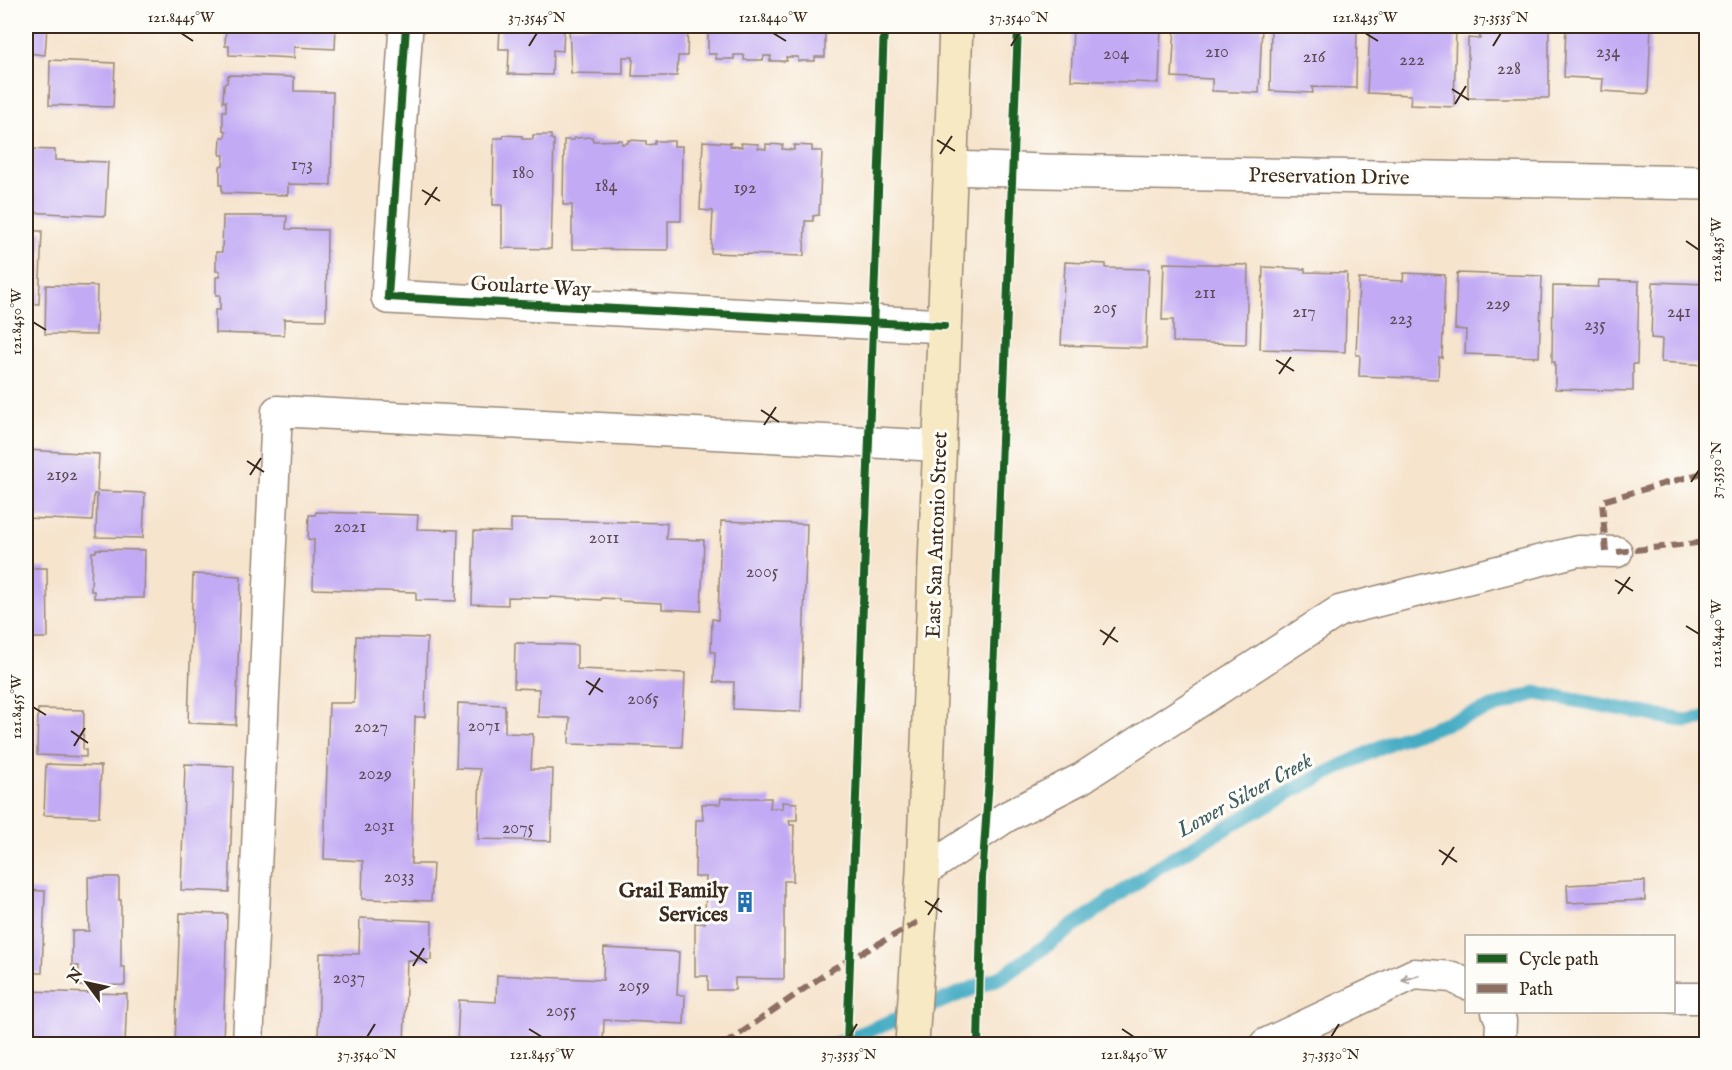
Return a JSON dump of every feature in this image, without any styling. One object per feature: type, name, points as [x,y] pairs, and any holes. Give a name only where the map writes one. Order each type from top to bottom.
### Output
[{"type":"main road","name":"East San Antonio Street","points":[[912,1044],[923,872],[956,26]]},
{"type":"street","name":"Goularte Way","points":[[405,26],[388,297],[944,326]]},
{"type":"street","name":"Preservation Drive","points":[[951,168],[1706,180]]},
{"type":"lane","points":[[248,1044],[277,411],[940,446]]},
{"type":"lane","points":[[923,872],[1006,817],[1082,778],[1339,611],[1578,551],[1617,552]]},
{"type":"lane","points":[[1265,1044],[1414,974],[1452,977],[1465,983]]},
{"type":"lane","points":[[1675,998],[1707,998]]},
{"type":"lane","points":[[1498,1013],[1501,1021],[1500,1044]]},
{"type":"building","points":[[26,26],[47,26],[45,55],[26,53]]},
{"type":"building","points":[[226,26],[336,26],[335,49],[294,47],[294,58],[229,55],[229,46],[225,46]]},
{"type":"building","points":[[500,26],[564,26],[563,51],[553,50],[552,75],[508,74],[509,49],[499,49]]},
{"type":"building","points":[[569,26],[688,26],[687,56],[678,56],[677,76],[632,76],[633,57],[623,57],[623,74],[571,73]]},
{"type":"building","points":[[708,26],[825,26],[825,57],[815,57],[815,61],[798,61],[798,57],[786,57],[787,61],[770,61],[771,56],[764,56],[763,60],[744,60],[744,55],[734,55],[734,59],[716,59],[716,54],[708,54]]},
{"type":"building","points":[[1073,26],[1161,26],[1159,83],[1071,80]]},
{"type":"building","points":[[1175,26],[1262,26],[1259,93],[1212,91],[1212,79],[1172,77]]},
{"type":"building","points":[[1271,26],[1357,26],[1356,88],[1312,87],[1313,93],[1270,91]]},
{"type":"building","points":[[1370,26],[1456,26],[1454,107],[1410,105],[1411,95],[1367,93]]},
{"type":"building","points":[[1479,26],[1549,26],[1549,98],[1468,98],[1468,38],[1480,39]]},
{"type":"building","points":[[1566,26],[1651,26],[1648,94],[1602,91],[1603,79],[1564,77]]},
{"type":"building","points":[[50,60],[115,63],[113,107],[49,105]]},
{"type":"building","points":[[228,75],[294,77],[294,91],[333,92],[331,185],[288,184],[288,195],[222,193],[220,166],[223,165],[224,155],[220,155],[221,137],[225,137],[226,131],[223,130],[223,111],[226,111],[226,101],[223,102],[224,84],[227,83]]},
{"type":"building","points":[[504,135],[533,139],[533,135],[551,135],[551,139],[554,140],[551,249],[502,248],[502,205],[493,205],[494,138],[503,138]]},
{"type":"building","points":[[592,137],[593,141],[622,140],[622,144],[628,143],[628,140],[646,141],[646,145],[655,144],[655,141],[674,141],[674,146],[682,146],[681,221],[668,221],[668,250],[572,249],[572,205],[563,205],[564,140]]},
{"type":"building","points":[[703,141],[731,143],[730,146],[742,147],[741,143],[758,144],[758,148],[766,149],[766,144],[783,145],[782,149],[794,150],[794,145],[812,146],[812,151],[822,151],[819,215],[813,216],[813,221],[805,221],[804,256],[711,253],[713,211],[700,210]]},
{"type":"building","points":[[26,149],[55,150],[55,160],[108,162],[105,216],[26,212]]},
{"type":"building","points":[[223,216],[287,216],[286,229],[327,230],[326,320],[284,319],[284,335],[215,333],[215,310],[220,310],[220,295],[216,295],[216,277],[220,277],[220,271],[216,271],[216,252],[222,252]]},
{"type":"building","points":[[26,231],[42,231],[39,304],[26,304]]},
{"type":"building","points":[[1065,262],[1106,264],[1106,268],[1149,269],[1146,348],[1061,345]]},
{"type":"building","points":[[1164,263],[1248,265],[1246,344],[1173,342],[1173,320],[1162,320]]},
{"type":"building","points":[[1263,267],[1305,269],[1305,272],[1347,273],[1345,352],[1260,349]]},
{"type":"building","points":[[1404,273],[1445,275],[1442,358],[1439,357],[1438,379],[1359,376],[1360,355],[1356,355],[1359,279],[1403,281]]},
{"type":"building","points":[[1457,273],[1542,276],[1539,357],[1465,354],[1466,330],[1455,329]]},
{"type":"building","points":[[1599,280],[1639,281],[1637,364],[1633,364],[1633,391],[1555,389],[1555,362],[1552,362],[1553,286],[1598,287]]},
{"type":"building","points":[[1653,282],[1706,284],[1706,365],[1661,362],[1662,339],[1651,338]]},
{"type":"building","points":[[46,285],[97,286],[96,335],[45,334]]},
{"type":"building","points":[[26,450],[99,454],[97,491],[145,493],[143,538],[96,537],[97,494],[94,494],[92,521],[26,518]]},
{"type":"building","points":[[316,512],[418,515],[417,529],[458,530],[456,601],[416,600],[416,592],[313,589],[314,540],[308,539],[309,515],[315,515]]},
{"type":"building","points":[[511,519],[667,523],[666,539],[704,540],[701,611],[662,609],[662,603],[602,598],[601,600],[508,597],[508,605],[472,604],[474,531],[511,532]]},
{"type":"building","points":[[721,521],[807,524],[801,712],[733,709],[734,682],[714,682],[715,652],[711,652],[712,619],[718,620]]},
{"type":"building","points":[[96,549],[145,550],[144,598],[94,598],[94,591],[91,591],[92,552],[96,552]]},
{"type":"building","points":[[26,568],[47,568],[48,638],[26,638]]},
{"type":"building","points":[[193,574],[241,576],[236,725],[188,723]]},
{"type":"building","points":[[356,636],[427,638],[425,717],[415,717],[411,864],[433,864],[431,901],[362,899],[363,861],[324,859],[329,703],[354,703]]},
{"type":"building","points":[[515,643],[577,645],[577,669],[685,673],[682,747],[569,744],[570,718],[538,717],[539,689],[514,688]]},
{"type":"building","points":[[458,703],[505,705],[505,733],[533,734],[531,769],[553,769],[551,841],[478,839],[480,769],[456,768]]},
{"type":"building","points":[[38,709],[84,710],[83,750],[86,750],[86,757],[37,755]]},
{"type":"building","points":[[46,764],[101,766],[99,817],[44,815]]},
{"type":"building","points":[[185,764],[234,766],[229,892],[181,890]]},
{"type":"building","name":"Grail Family Services","points":[[721,798],[771,798],[770,808],[783,808],[782,802],[797,803],[797,820],[789,820],[790,825],[794,825],[793,881],[784,881],[784,979],[735,978],[735,990],[708,990],[708,976],[695,976],[695,923],[705,923],[706,877],[695,877],[696,820],[703,820],[702,804],[720,804]]},
{"type":"building","points":[[88,877],[119,877],[121,967],[125,967],[125,985],[79,986],[79,966],[72,966],[72,931],[89,931]]},
{"type":"building","points":[[1645,881],[1645,900],[1568,903],[1567,885]]},
{"type":"building","points":[[26,890],[45,891],[42,973],[26,973]]},
{"type":"building","points":[[180,913],[227,914],[223,1044],[175,1044]]},
{"type":"building","points":[[360,918],[432,921],[431,960],[407,960],[404,1044],[318,1044],[320,953],[359,954]]},
{"type":"building","points":[[604,948],[679,952],[677,995],[685,995],[684,1024],[604,1020],[603,1044],[457,1044],[459,1000],[496,1002],[497,975],[603,980]]},
{"type":"building","points":[[26,991],[127,994],[125,1044],[26,1044]]},
{"type":"waterway","name":"Lower Silver Creek","points":[[836,1044],[1003,976],[1159,866],[1291,791],[1393,741],[1536,693],[1686,721],[1706,718]]},
{"type":"marked path","points":[[1606,552],[1602,501],[1706,472]]},
{"type":"marked path","points":[[1617,552],[1706,542]]},
{"type":"marked path","points":[[725,1044],[834,968],[920,921]]},
{"type":"cycle path","points":[[406,26],[388,297],[944,326]]},
{"type":"cycle path","points":[[847,1044],[884,26]]},
{"type":"cycle path","points":[[978,1044],[982,878],[989,778],[1018,26]]},
{"type":"place","name":"Grail Family Services","points":[[745,902]]}]
